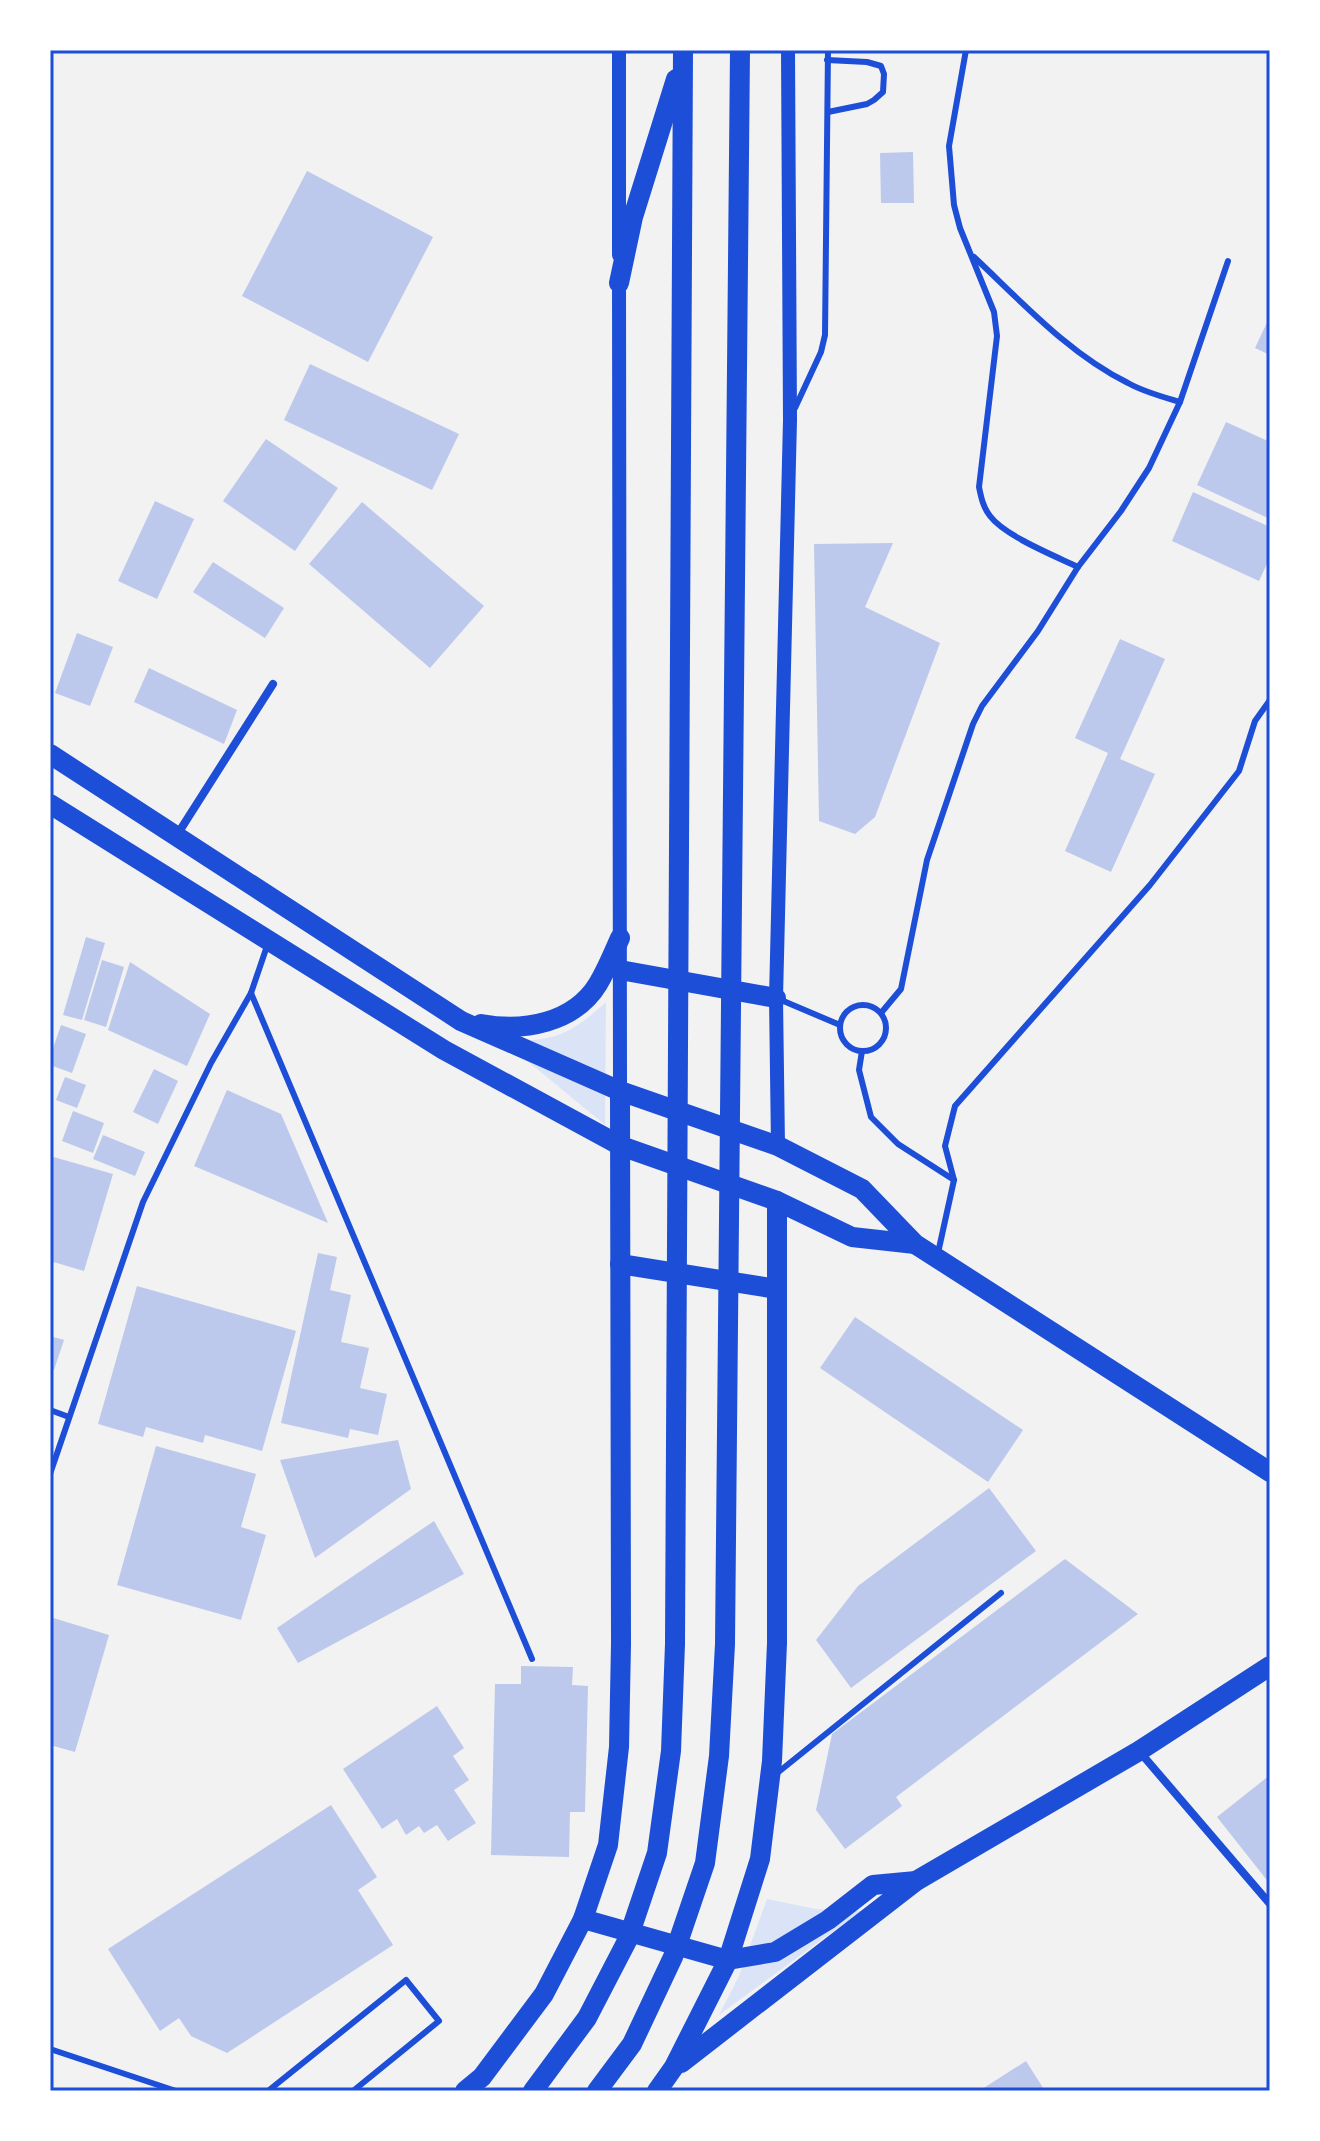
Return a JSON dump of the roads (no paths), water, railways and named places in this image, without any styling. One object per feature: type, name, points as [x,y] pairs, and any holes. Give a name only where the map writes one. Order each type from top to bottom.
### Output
[{"type":"highway","points":[[597,2091],[632,2044],[673,1957],[705,1863],[719,1756],[726,1612],[740,50]]},
{"type":"highway","points":[[619,283],[633,217],[683,54]]},
{"type":"highway","points":[[533,2091],[587,2018],[628,1939],[657,1853],[671,1751],[675,1644],[683,54]]},
{"type":"highway","points":[[50,754],[461,1021],[620,1091],[778,1146],[862,1189],[915,1244],[1270,1472]]},
{"type":"highway","points":[[50,804],[444,1050],[621,1146],[777,1201],[852,1237],[915,1244]]},
{"type":"highway","points":[[461,1021],[492,1026],[526,1026],[563,1016],[578,1006],[597,986],[620,938]]},
{"type":"highway","points":[[620,970],[776,998]]},
{"type":"highway","points":[[465,2091],[482,2077],[544,1994],[583,1919],[608,1845],[619,1747],[620,1091]]},
{"type":"highway","points":[[657,2091],[674,2067],[728,1960],[760,1859],[770,1778],[777,1643],[777,1201]]},
{"type":"highway","points":[[620,1264],[777,1289]]},
{"type":"highway","points":[[674,2067],[916,1881],[1139,1751],[1270,1666]]},
{"type":"highway","points":[[583,1919],[728,1960],[775,1952],[828,1920],[873,1885],[916,1881]]},
{"type":"street","points":[[619,50],[620,1091]]},
{"type":"street","points":[[778,1146],[776,998],[790,420],[788,50]]},
{"type":"street","points":[[177,836],[273,684]]},
{"type":"street","points":[[1139,1751],[1270,1904]]},
{"type":"lane","points":[[790,420],[821,352],[825,335],[828,50]]},
{"type":"lane","points":[[966,50],[949,146],[954,205],[994,312],[997,336],[979,487],[981,497],[989,516],[996,523],[1078,567]]},
{"type":"lane","points":[[827,60],[867,62],[881,66],[884,74],[883,92],[874,100],[828,112]]},
{"type":"lane","points":[[972,255],[1048,326],[1095,364],[1129,384],[1180,402]]},
{"type":"lane","points":[[881,1013],[901,989],[927,860],[973,724],[982,706],[1038,631],[1078,567],[1149,468],[1180,402],[1228,261]]},
{"type":"lane","points":[[937,1258],[954,1180],[945,1146],[955,1106],[1150,885],[1231,782],[1239,771],[1255,721],[1270,700]]},
{"type":"lane","points":[[50,1474],[143,1202],[211,1063],[251,993],[269,941]]},
{"type":"lane","points":[[251,993],[532,1659]]},
{"type":"lane","points":[[776,998],[840,1025]]},
{"type":"lane","points":[[868,1005],[881,1013],[885,1020],[885,1035],[876,1047],[862,1051],[847,1046],[840,1025],[847,1011],[868,1005]]},
{"type":"lane","points":[[862,1051],[859,1070],[871,1117],[898,1144],[954,1180]]},
{"type":"lane","points":[[50,1410],[69,1417]]},
{"type":"lane","points":[[770,1778],[1001,1593]]},
{"type":"lane","points":[[268,2091],[406,1980],[439,2021],[353,2091]]},
{"type":"lane","points":[[50,2049],[176,2091]]}]
